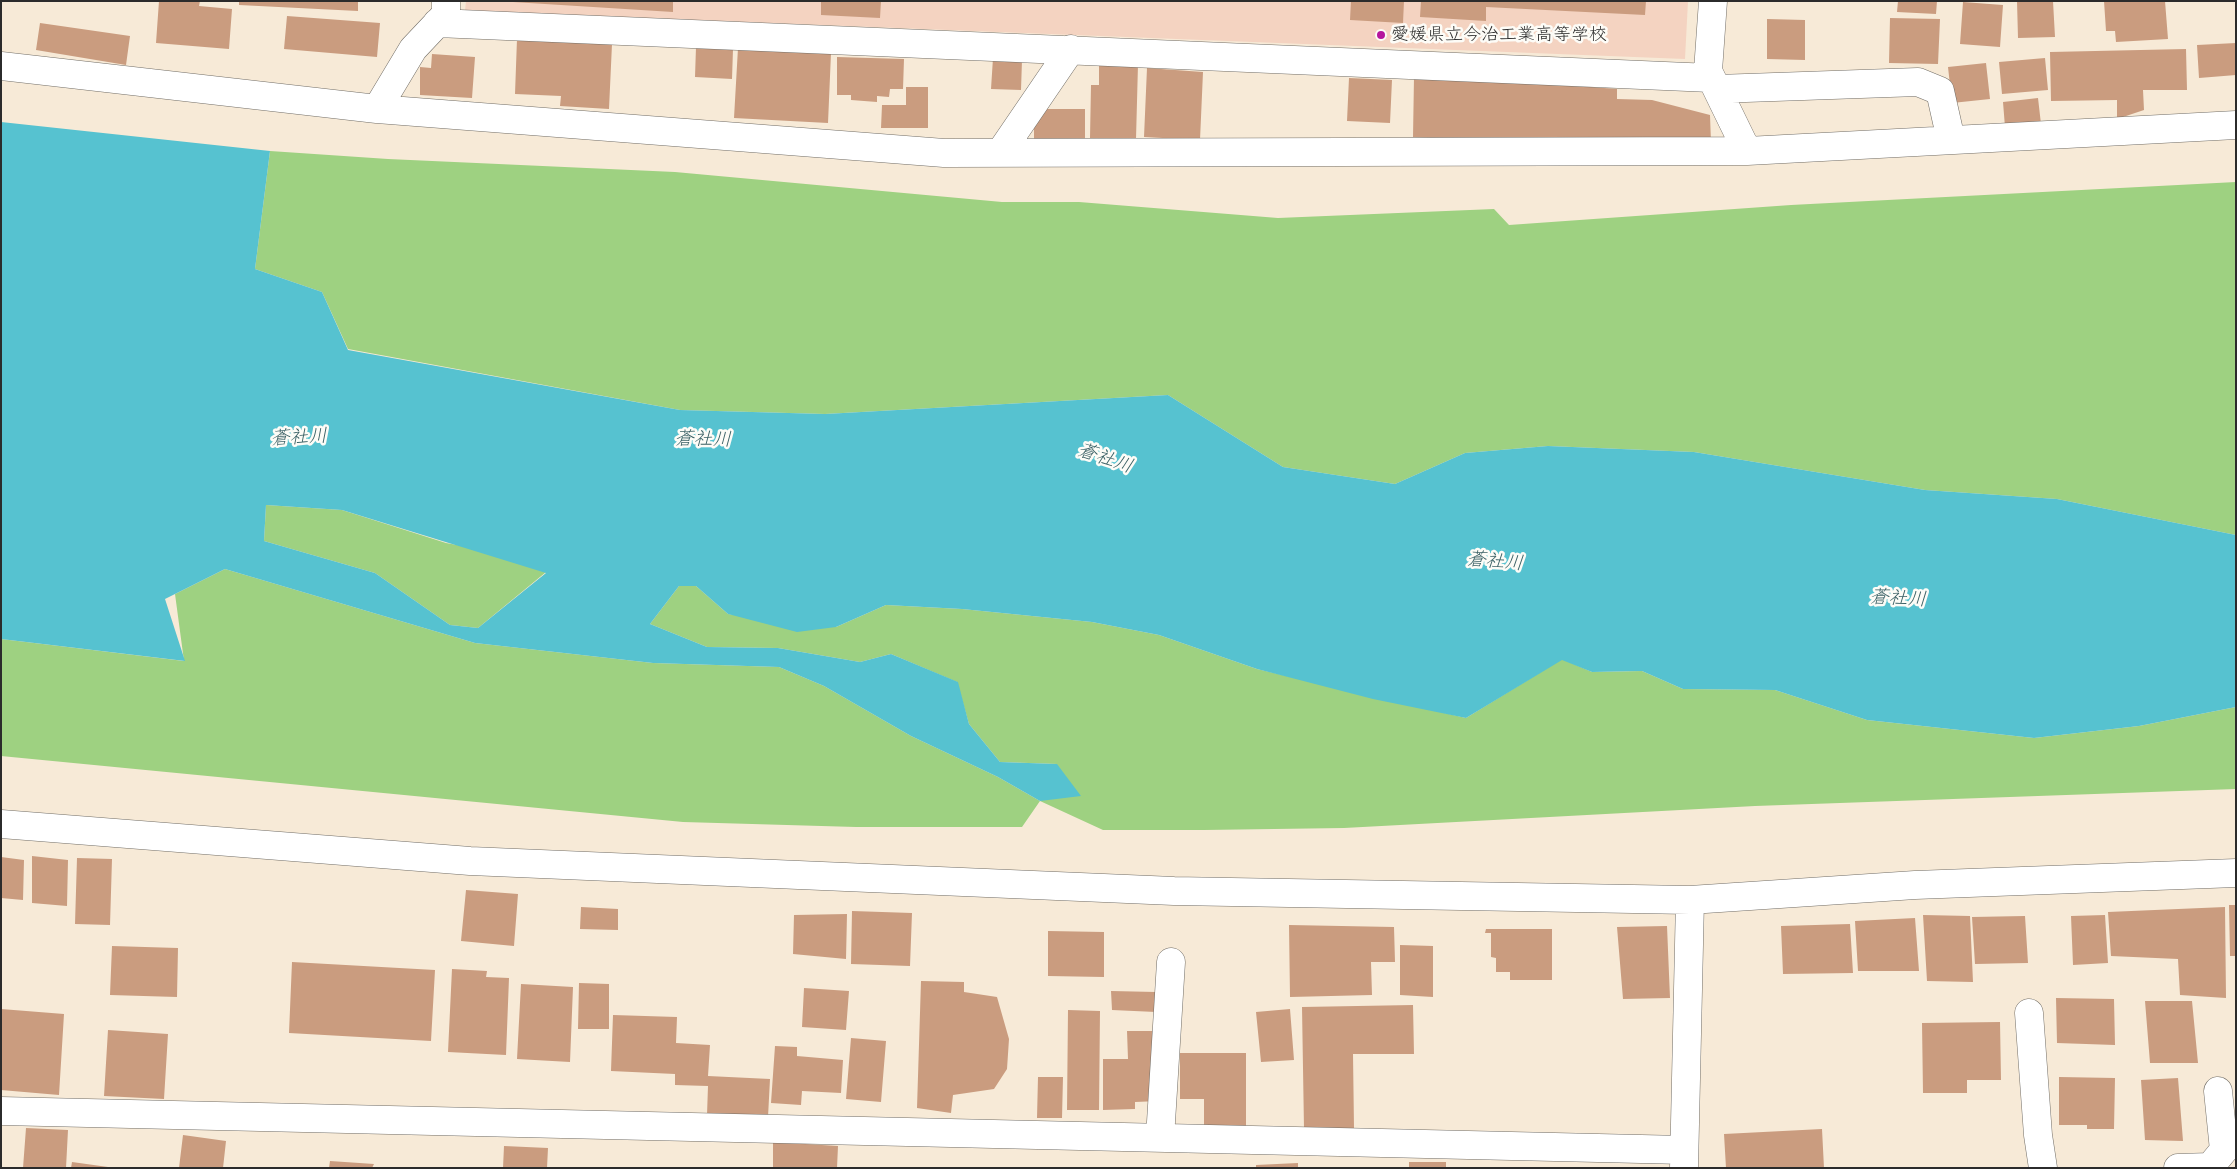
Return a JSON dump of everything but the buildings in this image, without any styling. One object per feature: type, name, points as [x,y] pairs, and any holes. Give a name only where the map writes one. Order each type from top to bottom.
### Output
[{"type":"street","points":[[1713,1],[1708,71],[1747,151]]},
{"type":"street","points":[[377,109],[412,49],[442,12],[1714,84],[1918,82],[1940,91],[1951,140]]},
{"type":"street","points":[[1000,153],[1071,49]]},
{"type":"street","points":[[1,66],[377,109],[944,153],[1747,151],[2236,125]]},
{"type":"street","points":[[2192,126],[2236,106]]},
{"type":"street","points":[[1,824],[470,861],[1174,891],[1690,900],[1915,886],[2236,873]]},
{"type":"street","points":[[1,1111],[1160,1138],[1684,1159],[1690,900]]},
{"type":"street","points":[[1160,1138],[1171,962]]},
{"type":"street","points":[[2029,1013],[2042,1168]]},
{"type":"street","points":[[2178,1168],[2210,1167],[2224,1150],[2218,1091]]},
{"type":"shaded area","name":"愛媛県立今治工業高等学校","points":[[466,1],[1688,1],[1685,59],[465,11]]},
{"type":"green space","points":[[270,151],[388,159],[675,172],[1002,202],[1079,202],[1278,218],[1494,209],[1509,225],[1791,205],[2236,182],[2236,535],[2057,499],[1925,490],[1694,452],[1548,446],[1465,453],[1395,484],[1283,467],[1168,395],[825,414],[680,410],[348,349],[322,292],[255,269]]},
{"type":"green space","points":[[266,505],[342,510],[446,543],[557,563],[478,628],[450,625],[375,573],[264,541]]},
{"type":"green space","points":[[225,569],[475,643],[653,663],[779,667],[824,686],[911,736],[998,777],[1040,801],[1022,827],[856,827],[683,822],[1,756],[1,639],[184,661],[175,594]]},
{"type":"green space","points":[[679,586],[696,586],[728,614],[836,627],[886,605],[962,609],[1092,622],[1159,635],[1257,669],[1466,718],[1562,659],[1592,672],[1642,671],[1683,689],[1775,690],[1867,720],[2034,738],[2139,726],[2236,707],[2236,789],[1755,806],[1344,828],[1204,830],[1103,830],[1040,801],[1057,764],[1000,762],[969,724],[957,682],[891,654],[860,662],[778,648],[707,647],[650,624]]},
{"type":"water","name":"蒼社川","points":[[1,122],[270,151],[255,269],[322,292],[348,350],[680,410],[825,414],[1168,395],[1283,467],[1395,484],[1465,453],[1548,446],[1694,452],[1925,490],[2057,499],[2236,535],[2236,707],[2139,726],[2034,738],[1867,720],[1775,690],[1683,689],[1642,671],[1592,672],[1562,660],[1466,718],[1373,699],[1257,669],[1159,635],[1092,622],[962,609],[886,605],[836,627],[797,632],[728,614],[696,586],[679,586],[650,624],[707,647],[778,648],[860,662],[891,654],[958,682],[969,724],[1000,762],[1057,764],[1081,796],[1040,801],[998,777],[911,736],[824,686],[779,667],[653,663],[475,643],[225,569],[165,599],[185,661],[1,639]],"holes":[[[266,505],[342,510],[546,573],[478,628],[450,625],[375,573],[264,541]]]},
{"type":"place","name":"愛媛県立今治工業高等学校","points":[[1381,35]]}]
